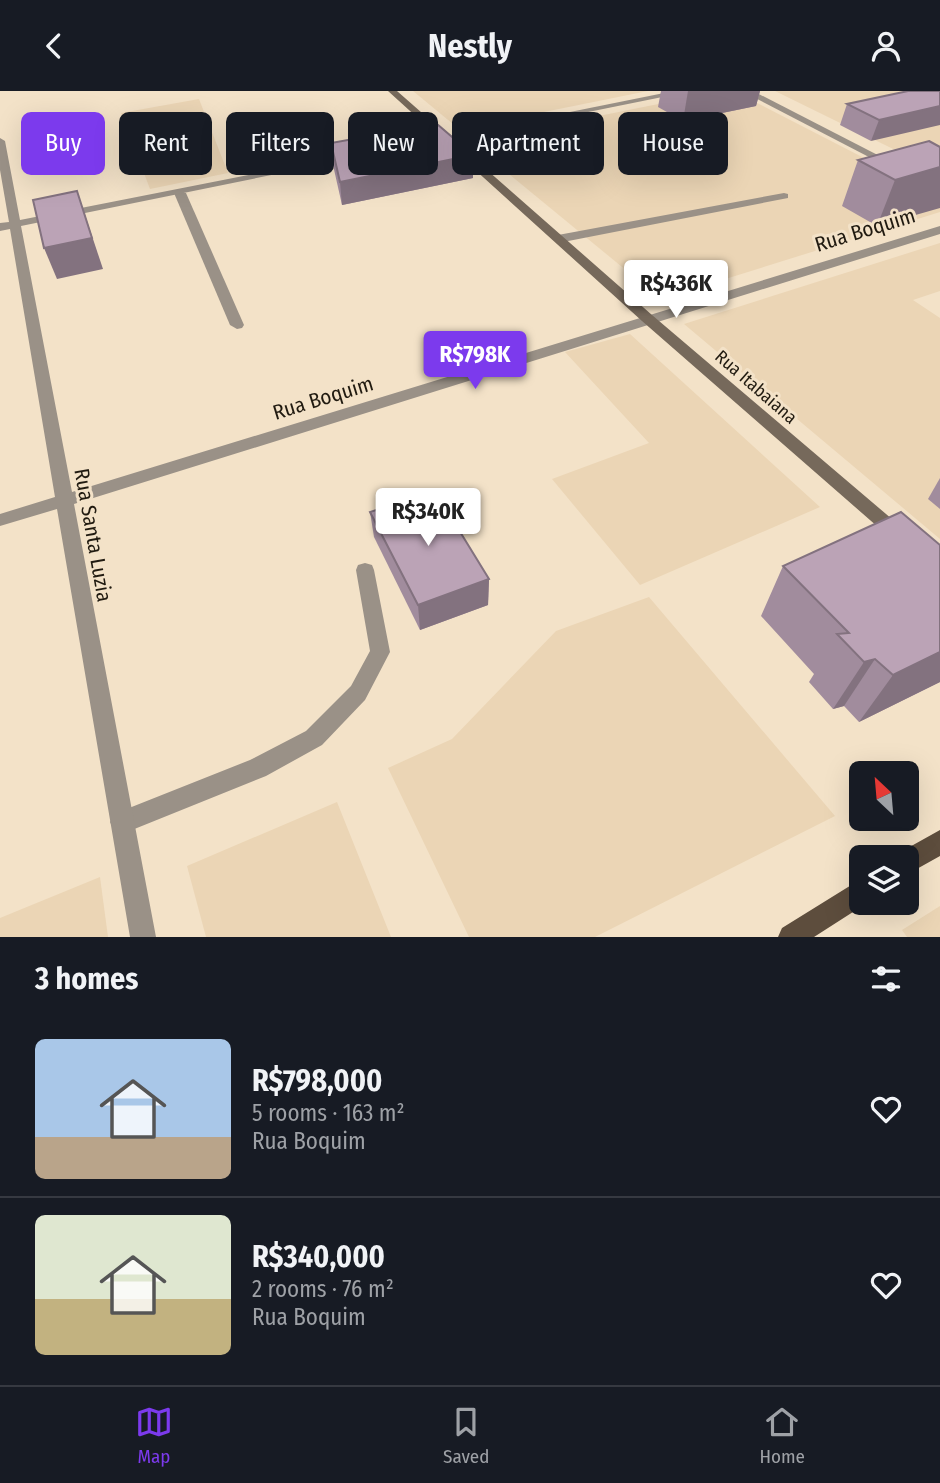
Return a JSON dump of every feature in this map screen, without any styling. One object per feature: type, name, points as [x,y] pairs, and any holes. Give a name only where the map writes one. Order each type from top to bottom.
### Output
[{"type":"main road","name":"Rua Itabaiana","points":[[392,91],[647,318],[909,544]]},
{"type":"main road","points":[[919,855],[940,842]]},
{"type":"main road","points":[[791,937],[849,900]]},
{"type":"street","points":[[438,139],[688,91]]},
{"type":"street","points":[[746,91],[904,171]]},
{"type":"street","name":"Rua Santa Luzia","points":[[0,141],[7,225],[63,501],[143,937]]},
{"type":"street","points":[[7,225],[348,158]]},
{"type":"street","points":[[180,193],[237,325]]},
{"type":"street","points":[[558,239],[784,196]]},
{"type":"street","name":"Rua Boquim","points":[[0,520],[647,318],[940,230]]},
{"type":"street","points":[[122,822],[258,768],[314,738],[358,693],[380,652],[365,570]]},
{"type":"shaded area","points":[[413,91],[648,91],[544,112],[452,112],[452,123]]},
{"type":"shaded area","points":[[734,91],[940,197],[940,212],[661,299],[510,175],[604,175],[604,115],[618,112],[618,175],[728,175],[728,112],[619,112]]},
{"type":"shaded area","points":[[775,91],[940,91],[940,172]]},
{"type":"shaded area","points":[[199,99],[204,112],[127,112]]},
{"type":"shaded area","points":[[212,132],[226,173],[150,189],[145,175],[212,175]]},
{"type":"shaded area","points":[[940,243],[940,291],[913,300],[940,318],[940,539],[684,324]]},
{"type":"shaded area","points":[[630,334],[820,507],[640,585],[552,479],[649,443],[565,352]]},
{"type":"shaded area","points":[[649,597],[835,816],[595,937],[469,937],[388,768],[452,739],[556,631]]},
{"type":"shaded area","points":[[337,802],[391,937],[206,937],[187,866]]},
{"type":"shaded area","points":[[100,877],[108,937],[0,937],[0,918]]},
{"type":"shaded area","points":[[940,906],[940,937],[907,937],[902,930]]},
{"type":"building","points":[[908,91],[940,91],[940,106],[879,120],[847,104]]},
{"type":"building","points":[[438,125],[452,137],[452,159],[438,162]]},
{"type":"building","points":[[348,140],[348,175],[374,175],[340,182],[334,142]]},
{"type":"building","points":[[929,141],[940,147],[940,167],[895,180],[858,160]]},
{"type":"building","points":[[77,191],[92,238],[44,248],[33,200]]},
{"type":"building","points":[[435,491],[489,579],[418,605],[370,512]]},
{"type":"building","points":[[901,512],[940,545],[940,652],[893,675],[875,659],[864,662],[837,634],[849,633],[783,566]]}]
